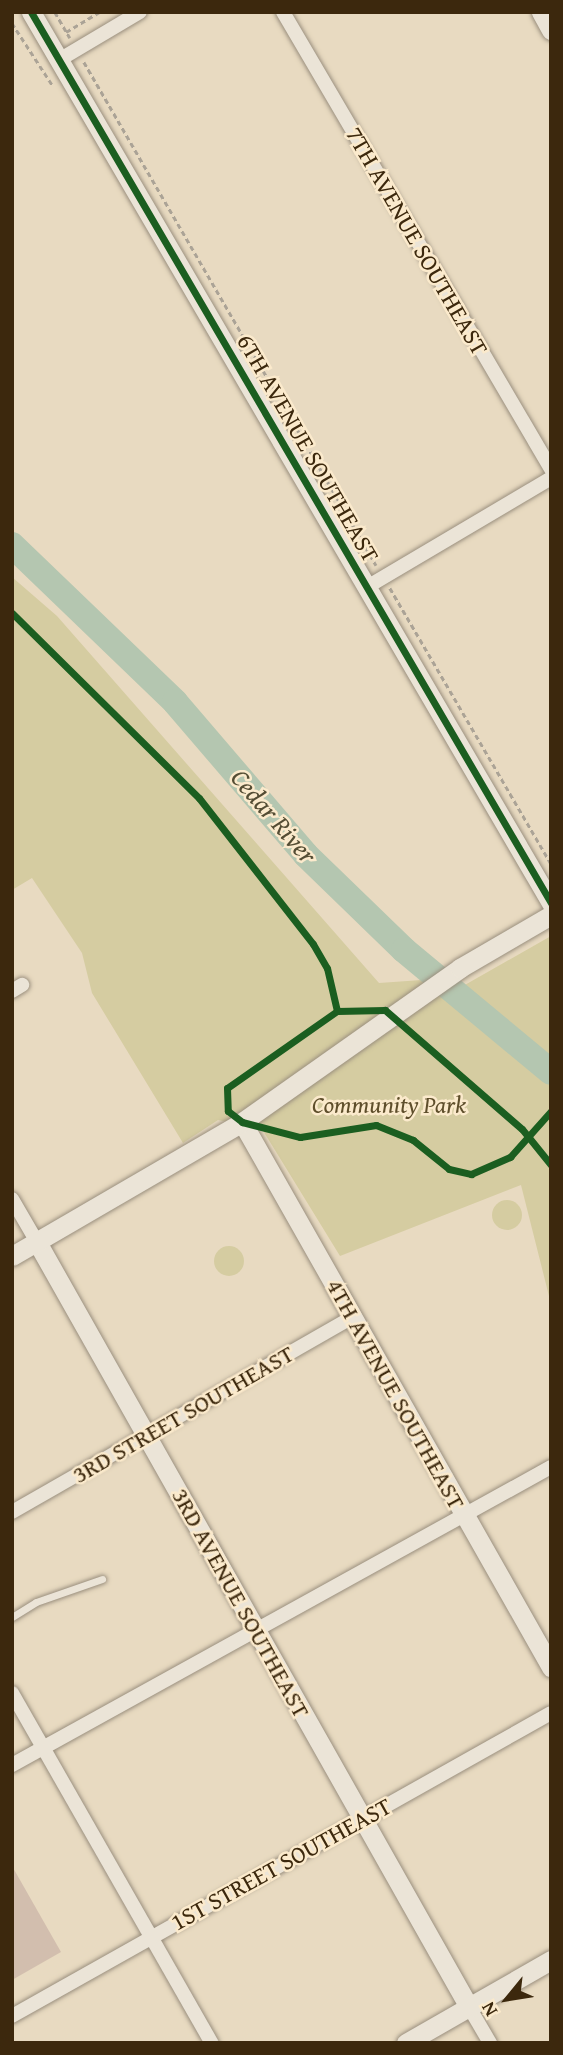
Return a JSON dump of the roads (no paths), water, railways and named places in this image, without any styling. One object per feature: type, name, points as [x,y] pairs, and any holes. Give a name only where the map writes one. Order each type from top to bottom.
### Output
[{"type":"street","name":"6TH AVENUE SOUTHEAST","points":[[31,12],[375,582],[551,903]]},
{"type":"street","points":[[59,60],[140,12]]},
{"type":"street","name":"7TH AVENUE SOUTHEAST","points":[[284,12],[551,469]]},
{"type":"street","points":[[541,12],[551,30]]},
{"type":"street","points":[[375,582],[551,478]]},
{"type":"street","points":[[12,1256],[242,1122],[487,951],[551,915]]},
{"type":"street","name":"4TH AVENUE SOUTHEAST","points":[[242,1122],[551,1667]]},
{"type":"street","name":"3RD AVENUE SOUTHEAST","points":[[12,1199],[469,2007]]},
{"type":"street","name":"3RD STREET SOUTHEAST","points":[[12,1512],[353,1317]]},
{"type":"street","points":[[12,1765],[551,1467]]},
{"type":"street","points":[[12,1693],[212,2043]]},
{"type":"street","name":"1ST STREET SOUTHEAST","points":[[12,2016],[551,1713]]},
{"type":"street","points":[[405,2043],[551,1960]]},
{"type":"street","points":[[469,2007],[489,2043]]},
{"type":"lane","points":[[12,1617],[24,1607],[102,1579]]},
{"type":"waterway","name":"Cedar River","points":[[12,545],[175,702],[306,855],[404,950],[551,1072]]},
{"type":"park label","name":"Community Park","points":[[389,1105]]}]
